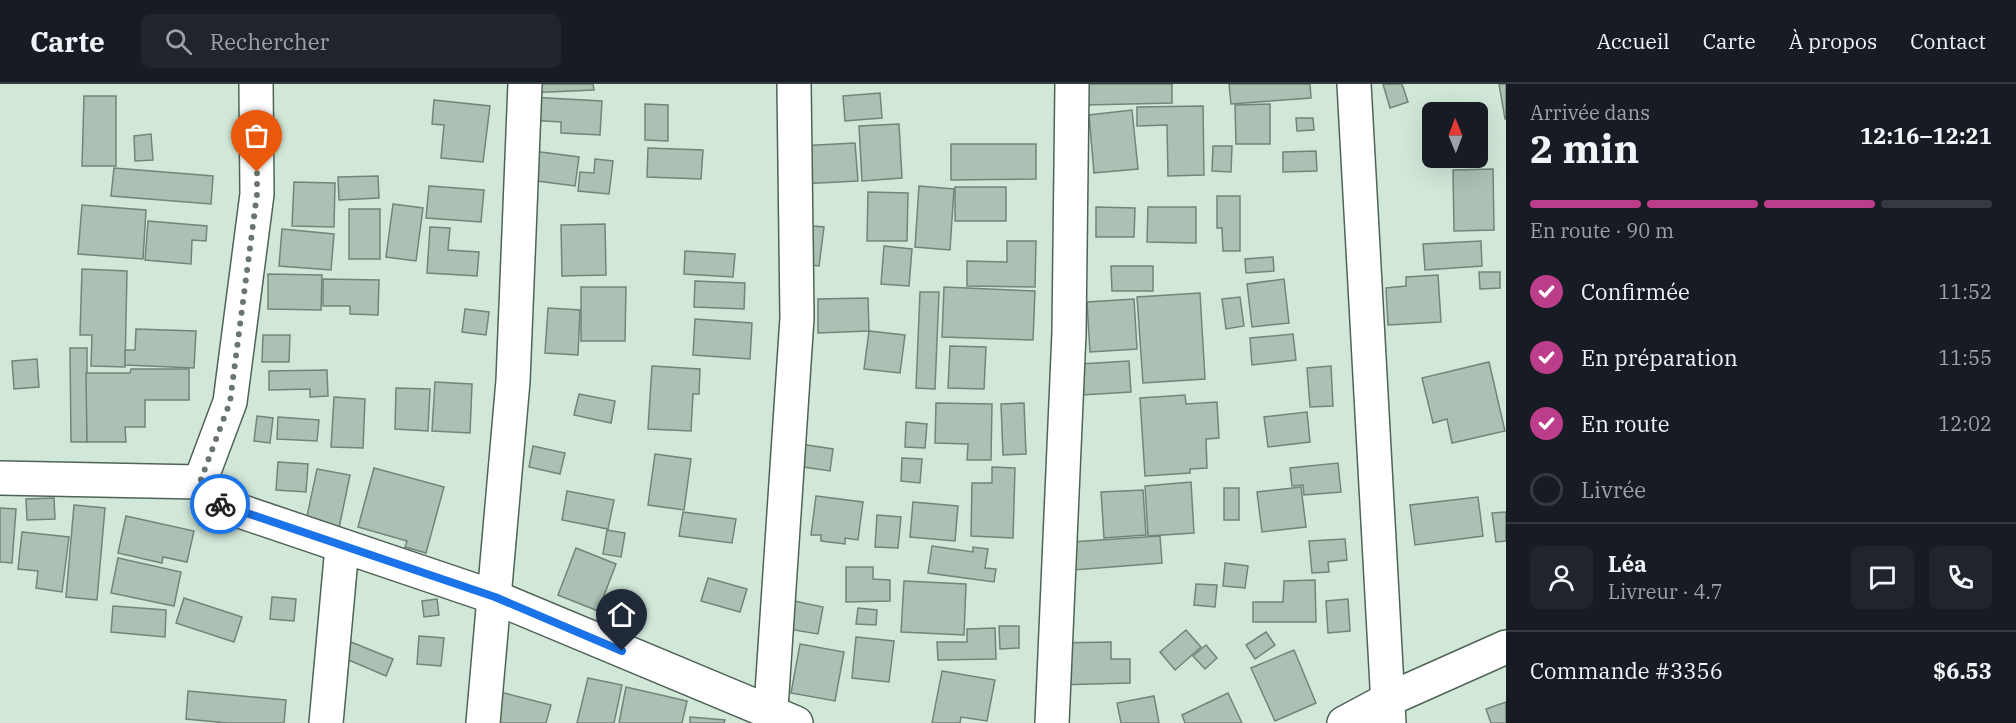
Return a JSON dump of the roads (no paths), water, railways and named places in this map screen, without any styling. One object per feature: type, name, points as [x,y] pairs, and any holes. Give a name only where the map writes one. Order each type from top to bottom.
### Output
[{"type":"street","points":[[200,482],[230,402],[257,194],[256,84]]},
{"type":"street","points":[[483,723],[513,381],[525,84]]},
{"type":"street","points":[[0,478],[200,482],[222,505],[495,597],[779,720],[796,318],[794,84]]},
{"type":"street","points":[[1052,723],[1070,333],[1072,84]]},
{"type":"street","points":[[1354,84],[1388,711]]},
{"type":"street","points":[[326,723],[342,547]]},
{"type":"street","points":[[1344,723],[1388,711],[1506,647]]}]
